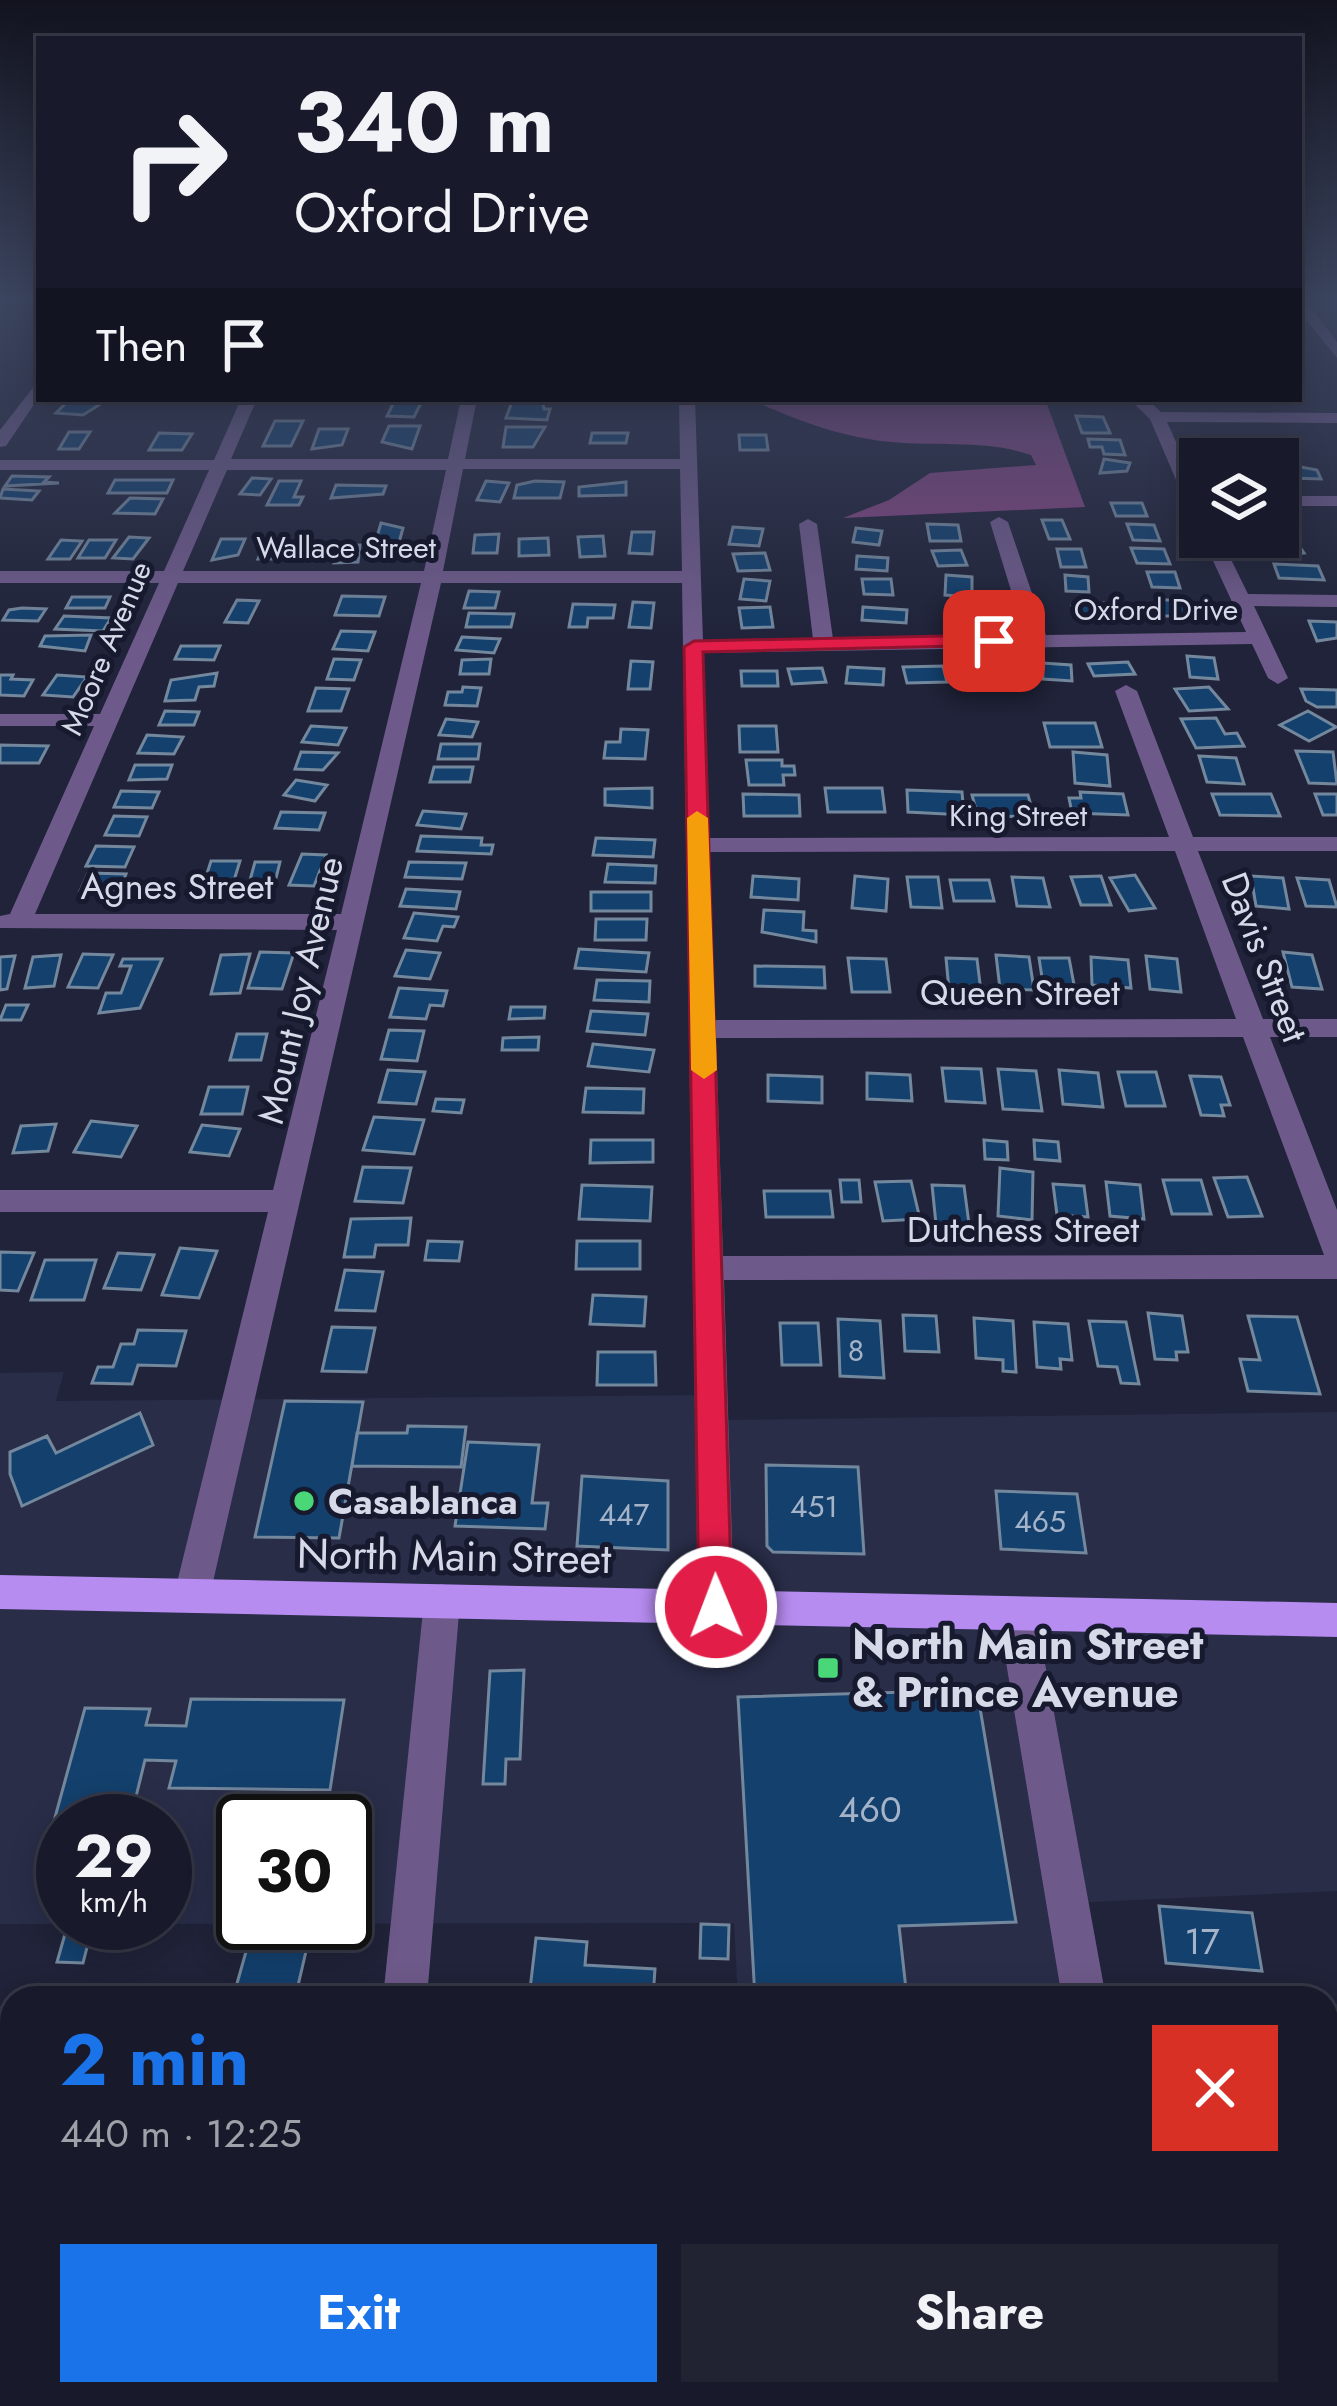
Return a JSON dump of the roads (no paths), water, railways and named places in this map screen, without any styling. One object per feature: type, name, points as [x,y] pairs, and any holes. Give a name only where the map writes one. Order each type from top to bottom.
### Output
[{"type":"main road","name":"North Main Street","points":[[0,1592],[1337,1620]]},
{"type":"street","points":[[0,442],[20,413]]},
{"type":"street","name":"Moore Avenue","points":[[10,922],[108,720],[243,413]]},
{"type":"street","name":"Mount Joy Avenue","points":[[192,1595],[353,922],[466,413]]},
{"type":"street","points":[[687,413],[716,1607]]},
{"type":"street","points":[[1153,413],[1179,464]]},
{"type":"street","points":[[1157,417],[1337,418]]},
{"type":"street","points":[[0,465],[689,464]]},
{"type":"street","points":[[1299,501],[1337,501]]},
{"type":"street","points":[[999,522],[1037,640]]},
{"type":"street","points":[[808,524],[824,644]]},
{"type":"street","points":[[1220,558],[1278,678]]},
{"type":"street","name":"Wallace Street","points":[[0,578],[691,577]]},
{"type":"street","points":[[1241,600],[1337,601]]},
{"type":"street","name":"Oxford Drive","points":[[694,647],[1259,638]]},
{"type":"street","name":"Davis Street","points":[[1126,691],[1337,1250]]},
{"type":"street","points":[[0,720],[108,720]]},
{"type":"street","name":"King Street","points":[[698,845],[1337,844]]},
{"type":"street","name":"Agnes Street","points":[[10,922],[353,922]]},
{"type":"street","name":"Queen Street","points":[[703,1029],[1337,1028]]},
{"type":"street","points":[[0,1201],[287,1201]]},
{"type":"street","name":"Dutchess Street","points":[[708,1268],[1337,1267]]},
{"type":"street","points":[[406,1986],[442,1601]]},
{"type":"street","points":[[1017,1614],[1082,1986]]},
{"type":"place","name":"Casablanca","points":[[304,1501]]},
{"type":"place","name":"North Main Street & Prince Avenue","points":[[828,1668]]}]
